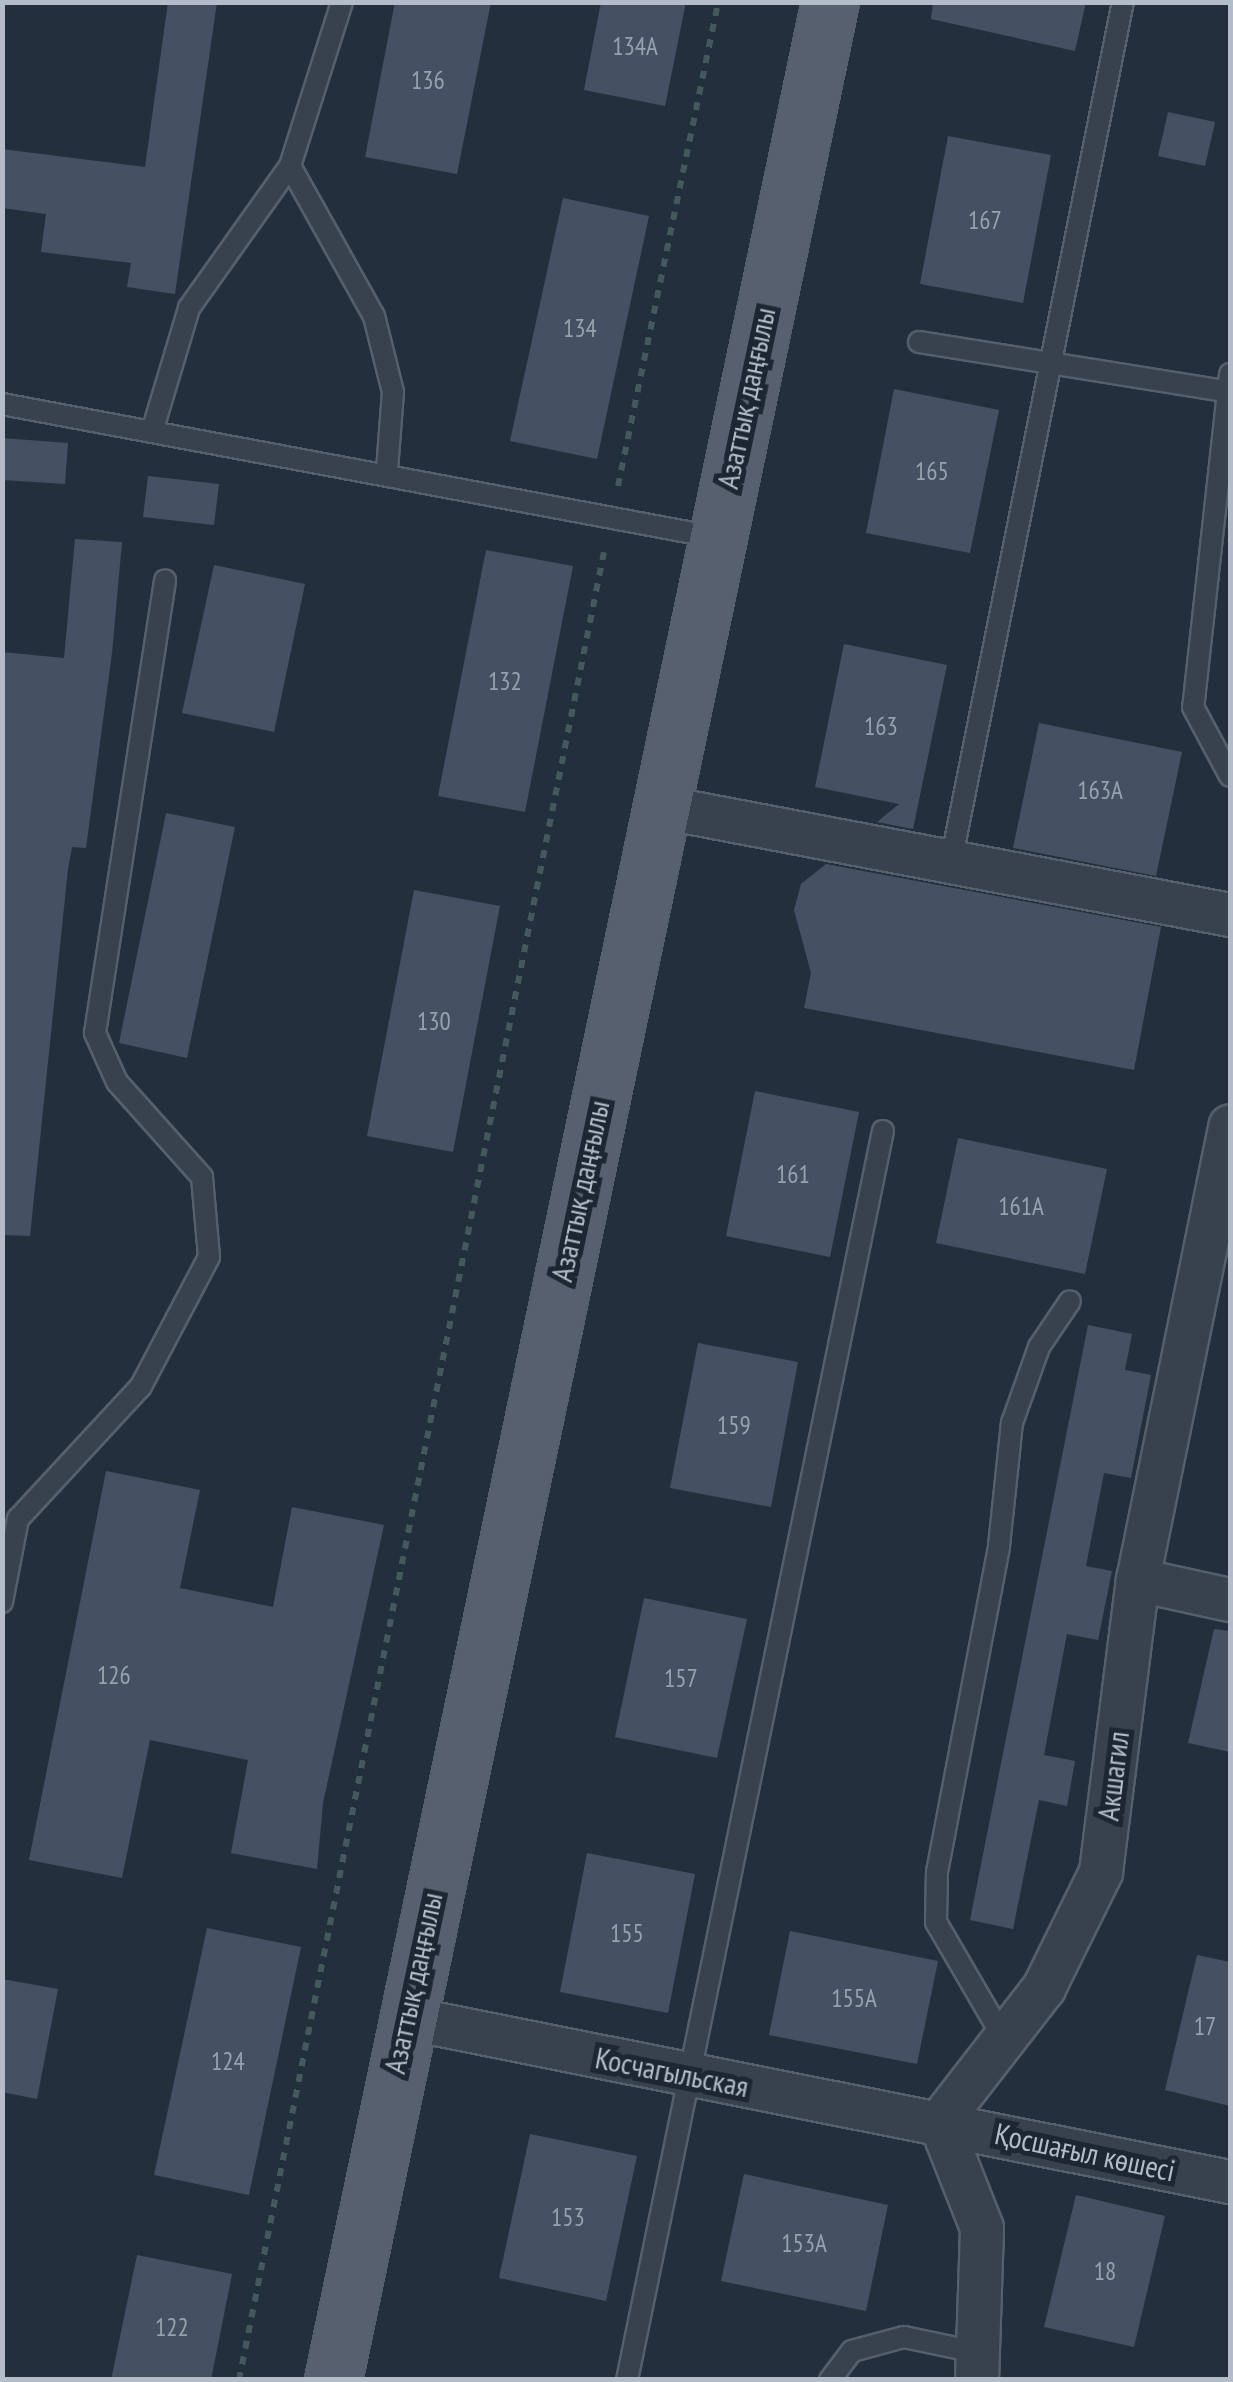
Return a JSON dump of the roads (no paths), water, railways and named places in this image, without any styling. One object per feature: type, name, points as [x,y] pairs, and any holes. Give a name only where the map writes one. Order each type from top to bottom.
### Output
[{"type":"main road","name":"Азаттық даңғылы","points":[[333,2380],[830,2]]},
{"type":"street","points":[[661,807],[1230,914]]},
{"type":"street","name":"Акшагил","points":[[940,2122],[1044,1988],[1101,1872],[1138,1580],[1230,1126]]},
{"type":"street","points":[[1138,1580],[1230,1600]]},
{"type":"street","name":"Косчагыльская","points":[[406,2018],[940,2122]]},
{"type":"street","points":[[940,2122],[982,2228],[979,2366]]},
{"type":"street","name":"Қосшағыл көшесі","points":[[940,2122],[1230,2182]]},
{"type":"lane","points":[[154,425],[188,308],[290,166],[342,2]]},
{"type":"lane","points":[[951,862],[1124,2]]},
{"type":"lane","points":[[290,166],[374,316],[393,392],[387,470]]},
{"type":"lane","points":[[919,342],[1051,363],[1228,382],[1194,708],[1230,776]]},
{"type":"lane","points":[[2,404],[154,425],[716,537]]},
{"type":"lane","points":[[2,1602],[18,1519],[142,1386],[208,1257],[202,1177],[118,1082],[95,1033],[166,580]]},
{"type":"lane","points":[[627,2380],[882,1131]]},
{"type":"lane","points":[[1004,2039],[936,1922],[938,1872],[1000,1546],[1012,1423],[1039,1347],[1070,1301]]},
{"type":"lane","points":[[830,2380],[852,2351],[904,2336],[979,2366]]}]
